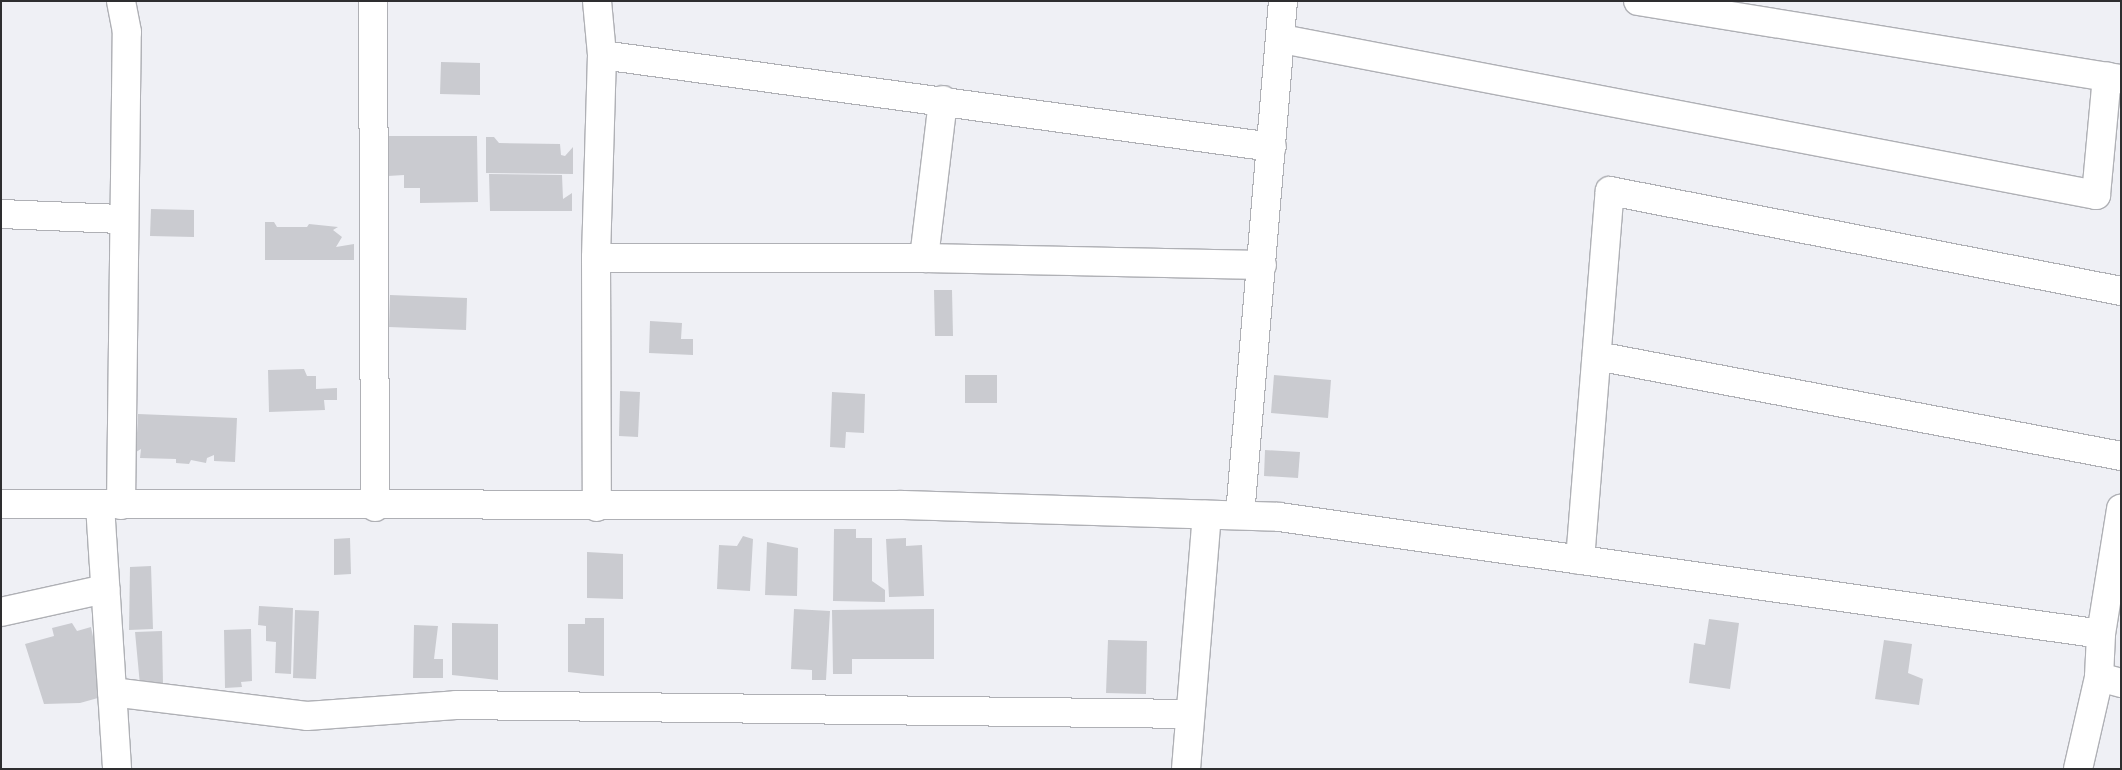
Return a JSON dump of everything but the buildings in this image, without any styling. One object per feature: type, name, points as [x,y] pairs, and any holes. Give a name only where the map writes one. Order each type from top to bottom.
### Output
[{"type":"street","points":[[117,769],[105,589],[122,218],[127,32],[121,1]]},
{"type":"street","points":[[373,1],[375,506]]},
{"type":"street","points":[[597,1],[602,55],[596,258],[597,507]]},
{"type":"street","points":[[1240,515],[1282,40],[1282,1]]},
{"type":"street","points":[[1282,40],[2096,195],[2114,78],[1638,1]]},
{"type":"street","points":[[602,55],[943,100],[1272,147]]},
{"type":"street","points":[[924,258],[943,100]]},
{"type":"street","points":[[1580,560],[1610,191],[2121,291]]},
{"type":"street","points":[[1,214],[122,218]]},
{"type":"street","points":[[596,258],[924,258],[1262,265]]},
{"type":"street","points":[[1597,356],[2121,456]]},
{"type":"street","points":[[1,504],[597,507],[902,505],[1279,516],[2101,634]]},
{"type":"street","points":[[2078,769],[2110,680],[2101,634],[2121,509]]},
{"type":"street","points":[[1186,769],[1207,515]]},
{"type":"street","points":[[1,612],[105,589]]},
{"type":"street","points":[[112,692],[307,716],[456,706],[1190,714]]}]
